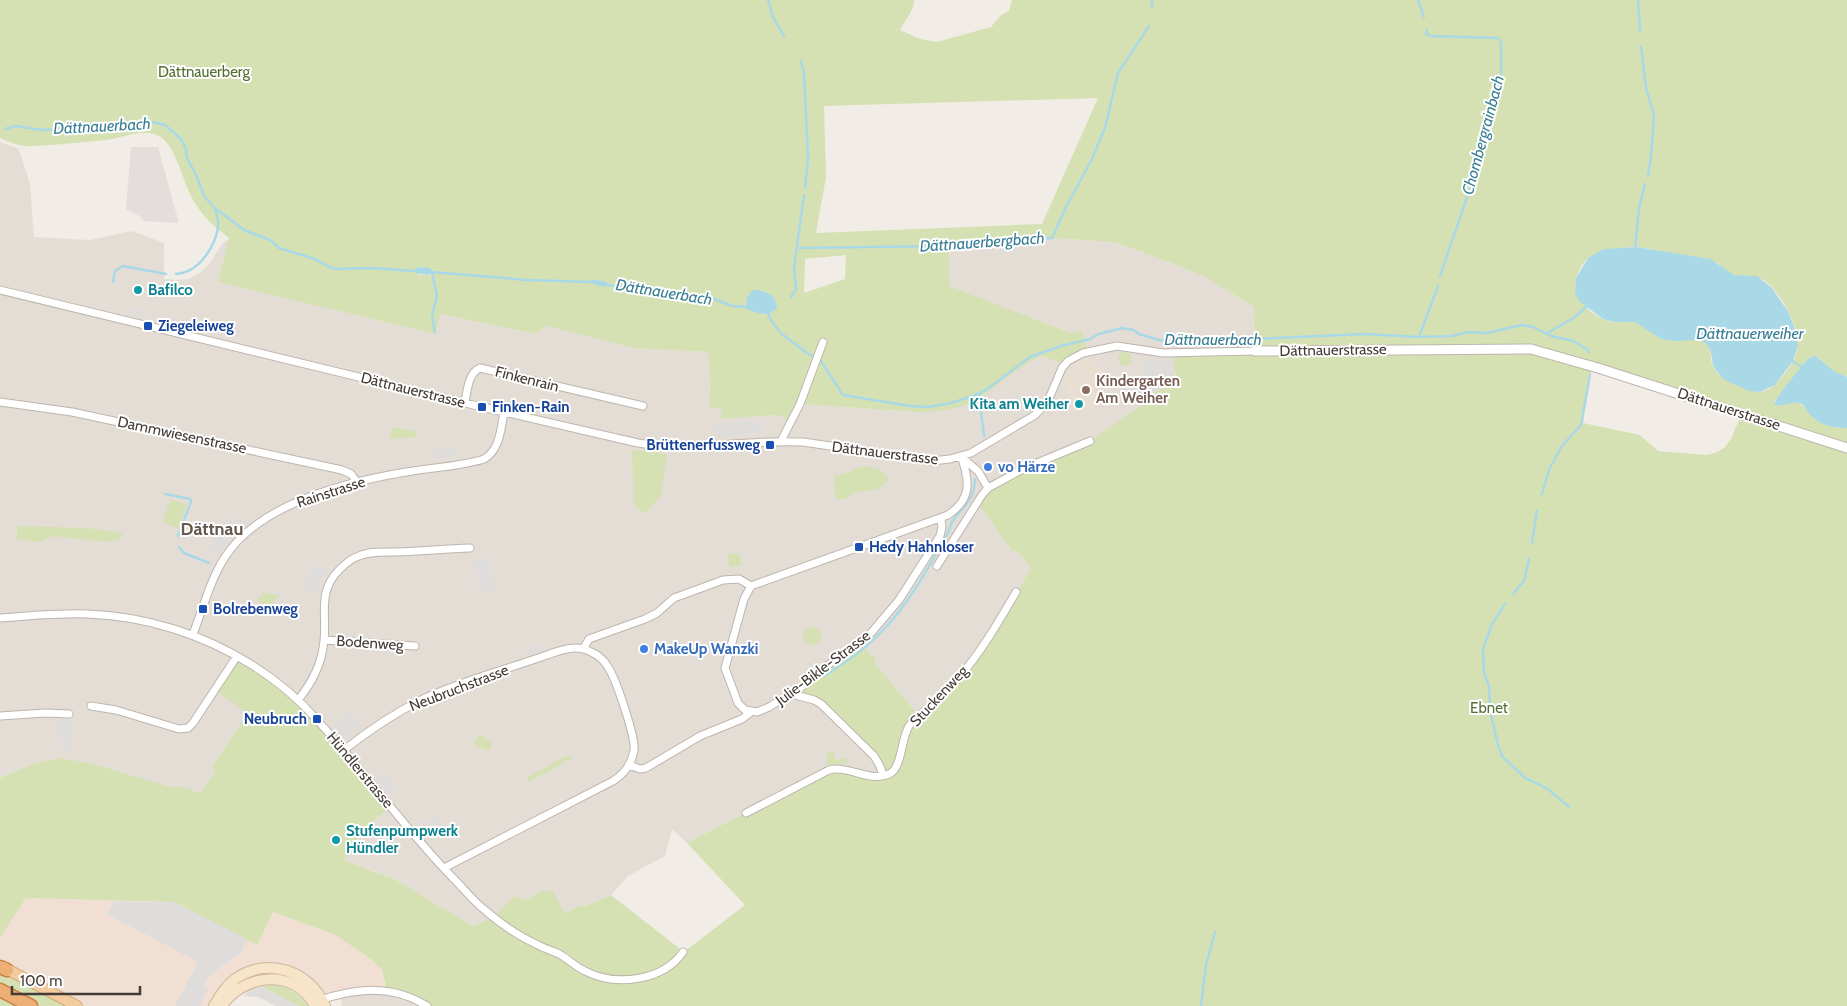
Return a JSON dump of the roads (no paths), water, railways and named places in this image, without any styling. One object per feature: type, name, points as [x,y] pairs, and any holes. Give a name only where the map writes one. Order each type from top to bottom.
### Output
[{"type":"highway","points":[[0,990],[31,1006]]},
{"type":"main road","points":[[2,967],[77,1006]]},
{"type":"main road","points":[[214,1006],[225,989],[234,980],[252,971],[268,968],[280,969],[299,976],[311,984],[319,1004]]},
{"type":"main road","points":[[222,1006],[231,994],[242,987],[256,981],[272,978],[294,984],[319,1004]]},
{"type":"street","name":"Dättnauerstrasse","points":[[0,290],[465,403],[654,445],[692,446],[781,441],[819,444],[925,461],[945,460],[982,448],[1038,413],[1048,401],[1062,368],[1068,361],[1083,353],[1118,346],[1163,353],[1531,349],[1598,368],[1847,448]]},
{"type":"street","points":[[781,441],[800,404],[822,342]]},
{"type":"street","name":"Finkenrain","points":[[465,403],[472,374],[475,370],[482,368],[643,406]]},
{"type":"street","name":"Dammwiesenstrasse","points":[[0,402],[72,412],[342,470],[351,474],[357,482]]},
{"type":"street","name":"Rainstrasse","points":[[193,634],[219,567],[230,550],[246,532],[262,520],[280,510],[357,482],[403,472],[484,459],[492,454],[497,445],[504,412]]},
{"type":"street","points":[[937,566],[977,502],[988,488],[1027,467],[1090,441]]},
{"type":"street","points":[[961,456],[978,471],[988,488]]},
{"type":"street","points":[[750,712],[742,708],[738,703],[725,668],[742,605],[751,586],[948,515],[957,508],[966,494],[967,477],[961,456]]},
{"type":"street","name":"Julie-Bikle-Strasse","points":[[629,765],[638,769],[644,769],[704,734],[740,720],[750,712],[765,710],[791,694],[860,642],[890,612],[940,536],[941,519]]},
{"type":"street","points":[[298,700],[319,667],[324,640],[325,598],[328,584],[345,564],[359,556],[376,553],[470,548]]},
{"type":"street","points":[[444,868],[613,781],[623,774],[629,765],[634,750],[634,739],[609,668],[600,657],[583,649],[588,639],[645,620],[657,613],[674,598],[724,580],[739,579],[751,586]]},
{"type":"street","name":"Stuckenweg","points":[[883,776],[891,773],[896,768],[910,725],[943,695],[971,662],[989,638],[1016,592]]},
{"type":"street","name":"Hündlerstrasse","points":[[0,618],[97,614],[136,619],[193,634],[237,656],[267,675],[298,700],[323,725],[444,868],[490,914],[530,941],[560,954],[589,973],[619,979],[644,978],[656,974],[667,968],[683,952]]},
{"type":"street","name":"Bodenweg","points":[[324,640],[415,646]]},
{"type":"street","name":"Neubruchstrasse","points":[[344,750],[390,717],[439,692],[568,648],[583,649]]},
{"type":"street","points":[[91,706],[109,709],[179,729],[186,729],[194,723],[237,656]]},
{"type":"street","points":[[746,813],[829,770],[843,769],[874,776],[883,776],[874,756],[821,704],[814,700],[791,694]]},
{"type":"street","points":[[0,716],[46,713],[69,714]]},
{"type":"street","points":[[319,1004],[352,991],[376,990],[402,994],[427,1006]]},
{"type":"water","name":"Dättnauerweiher","points":[[1636,247],[1711,259],[1734,275],[1757,276],[1772,288],[1789,313],[1797,335],[1798,346],[1793,361],[1775,385],[1760,392],[1749,391],[1723,379],[1713,366],[1711,352],[1704,342],[1698,340],[1674,341],[1661,339],[1635,322],[1614,322],[1603,319],[1579,301],[1575,293],[1576,278],[1588,258],[1603,249]]},
{"type":"water","points":[[416,268],[430,268],[433,273],[427,275],[415,273]]},
{"type":"water","points":[[590,281],[604,281],[611,285],[597,285]]},
{"type":"water","points":[[753,290],[772,296],[777,308],[765,314],[745,309],[747,297]]},
{"type":"water","name":"Dättnauerweiher","points":[[1816,356],[1835,372],[1847,377],[1847,428],[1833,427],[1819,422],[1801,403],[1779,406],[1774,404],[1805,362],[1810,357]]},
{"type":"waterway","points":[[768,0],[773,17],[784,36]]},
{"type":"waterway","name":"Dättnauerbergbach","points":[[1152,0],[1152,8]]},
{"type":"waterway","name":"Chombergrainbach","points":[[1418,0],[1424,17]]},
{"type":"waterway","name":"Dättnauerbach","points":[[1638,0],[1640,31]]},
{"type":"waterway","name":"Dättnauerbergbach","points":[[797,248],[944,246],[1052,238],[1066,207],[1091,161],[1105,128],[1118,73],[1149,26]]},
{"type":"waterway","name":"Chombergrainbach","points":[[1427,30],[1426,34],[1431,36],[1498,38],[1501,42],[1501,75],[1492,116],[1472,164],[1474,177],[1440,276]]},
{"type":"waterway","name":"Dättnauerbach","points":[[1641,47],[1646,88],[1654,116],[1648,176]]},
{"type":"waterway","points":[[801,61],[804,72],[808,157],[805,188]]},
{"type":"waterway","name":"Dättnauerbach","points":[[5,129],[16,126],[42,130],[60,129],[88,124],[111,128],[116,124],[152,122],[165,125],[181,139],[186,149],[187,158],[204,196],[215,208],[244,230],[270,240],[279,248],[315,259],[336,269],[370,268],[416,271]]},
{"type":"waterway","points":[[1635,249],[1639,208],[1645,184]]},
{"type":"waterway","name":"Dättnauerbergbach","points":[[791,297],[796,289],[794,268],[804,195]]},
{"type":"waterway","points":[[176,274],[194,268],[210,250],[218,227],[215,208]]},
{"type":"waterway","points":[[113,282],[115,271],[123,266],[166,274]]},
{"type":"waterway","name":"Dättnauerbach","points":[[431,272],[527,280],[593,282]]},
{"type":"waterway","points":[[432,273],[437,295],[432,316],[435,332]]},
{"type":"waterway","name":"Dättnauerbach","points":[[608,285],[707,296],[732,306],[747,307]]},
{"type":"waterway","name":"Chombergrainbach","points":[[1419,337],[1438,286]]},
{"type":"waterway","points":[[1546,334],[1575,317],[1588,305]]},
{"type":"waterway","name":"Dättnauerbach","points":[[767,311],[772,322],[782,334],[821,361],[843,395],[910,406],[928,407],[951,403],[986,390],[1030,357],[1122,328],[1163,341],[1192,342],[1364,334],[1419,337],[1452,336],[1468,332],[1487,333],[1522,325],[1533,327],[1551,336],[1573,341],[1589,352]]},
{"type":"waterway","points":[[1792,361],[1802,367]]},
{"type":"waterway","name":"Dättnauerbach","points":[[1542,494],[1549,470],[1561,447],[1581,425],[1590,375]]},
{"type":"waterway","points":[[979,394],[984,436]]},
{"type":"waterway","points":[[824,676],[871,642],[902,608],[925,572],[952,522],[973,494],[975,479]]},
{"type":"waterway","points":[[165,494],[190,499],[191,502],[178,536]]},
{"type":"waterway","name":"Dättnauerbach","points":[[1532,543],[1537,511]]},
{"type":"waterway","points":[[179,547],[184,553],[209,563]]},
{"type":"waterway","name":"Dättnauerbach","points":[[1513,594],[1524,581],[1529,559]]},
{"type":"waterway","name":"Dättnauerbach","points":[[1505,604],[1492,624],[1483,649],[1484,673],[1489,686],[1490,711],[1498,745],[1502,756],[1524,777],[1548,789],[1569,807]]},
{"type":"waterway","points":[[1201,1006],[1206,965],[1215,932]]},
{"type":"place","name":"Bafilco","points":[[138,290]]},
{"type":"place","name":"Ziegeleiweg","points":[[148,326]]},
{"type":"place","name":"Kindergarten Am Weiher","points":[[1086,390]]},
{"type":"place","name":"Kita am Weiher","points":[[1079,404]]},
{"type":"place","name":"Finken-Rain","points":[[482,407]]},
{"type":"place","name":"Brüttenerfussweg","points":[[770,445]]},
{"type":"place","name":"vo Härze","points":[[988,467]]},
{"type":"place","name":"Hedy Hahnloser","points":[[859,547]]},
{"type":"place","name":"Bolrebenweg","points":[[203,609]]},
{"type":"place","name":"MakeUp Wanzki","points":[[644,649]]},
{"type":"place","name":"Neubruch","points":[[317,719]]},
{"type":"place","name":"Stufenpumpwerk Hündler","points":[[336,840]]},
{"type":"district","name":"Dättnau","points":[[212,529]]},
{"type":"park label","name":"Dättnauerberg","points":[[204,72]]},
{"type":"park label","name":"Ebnet","points":[[1489,708]]}]
